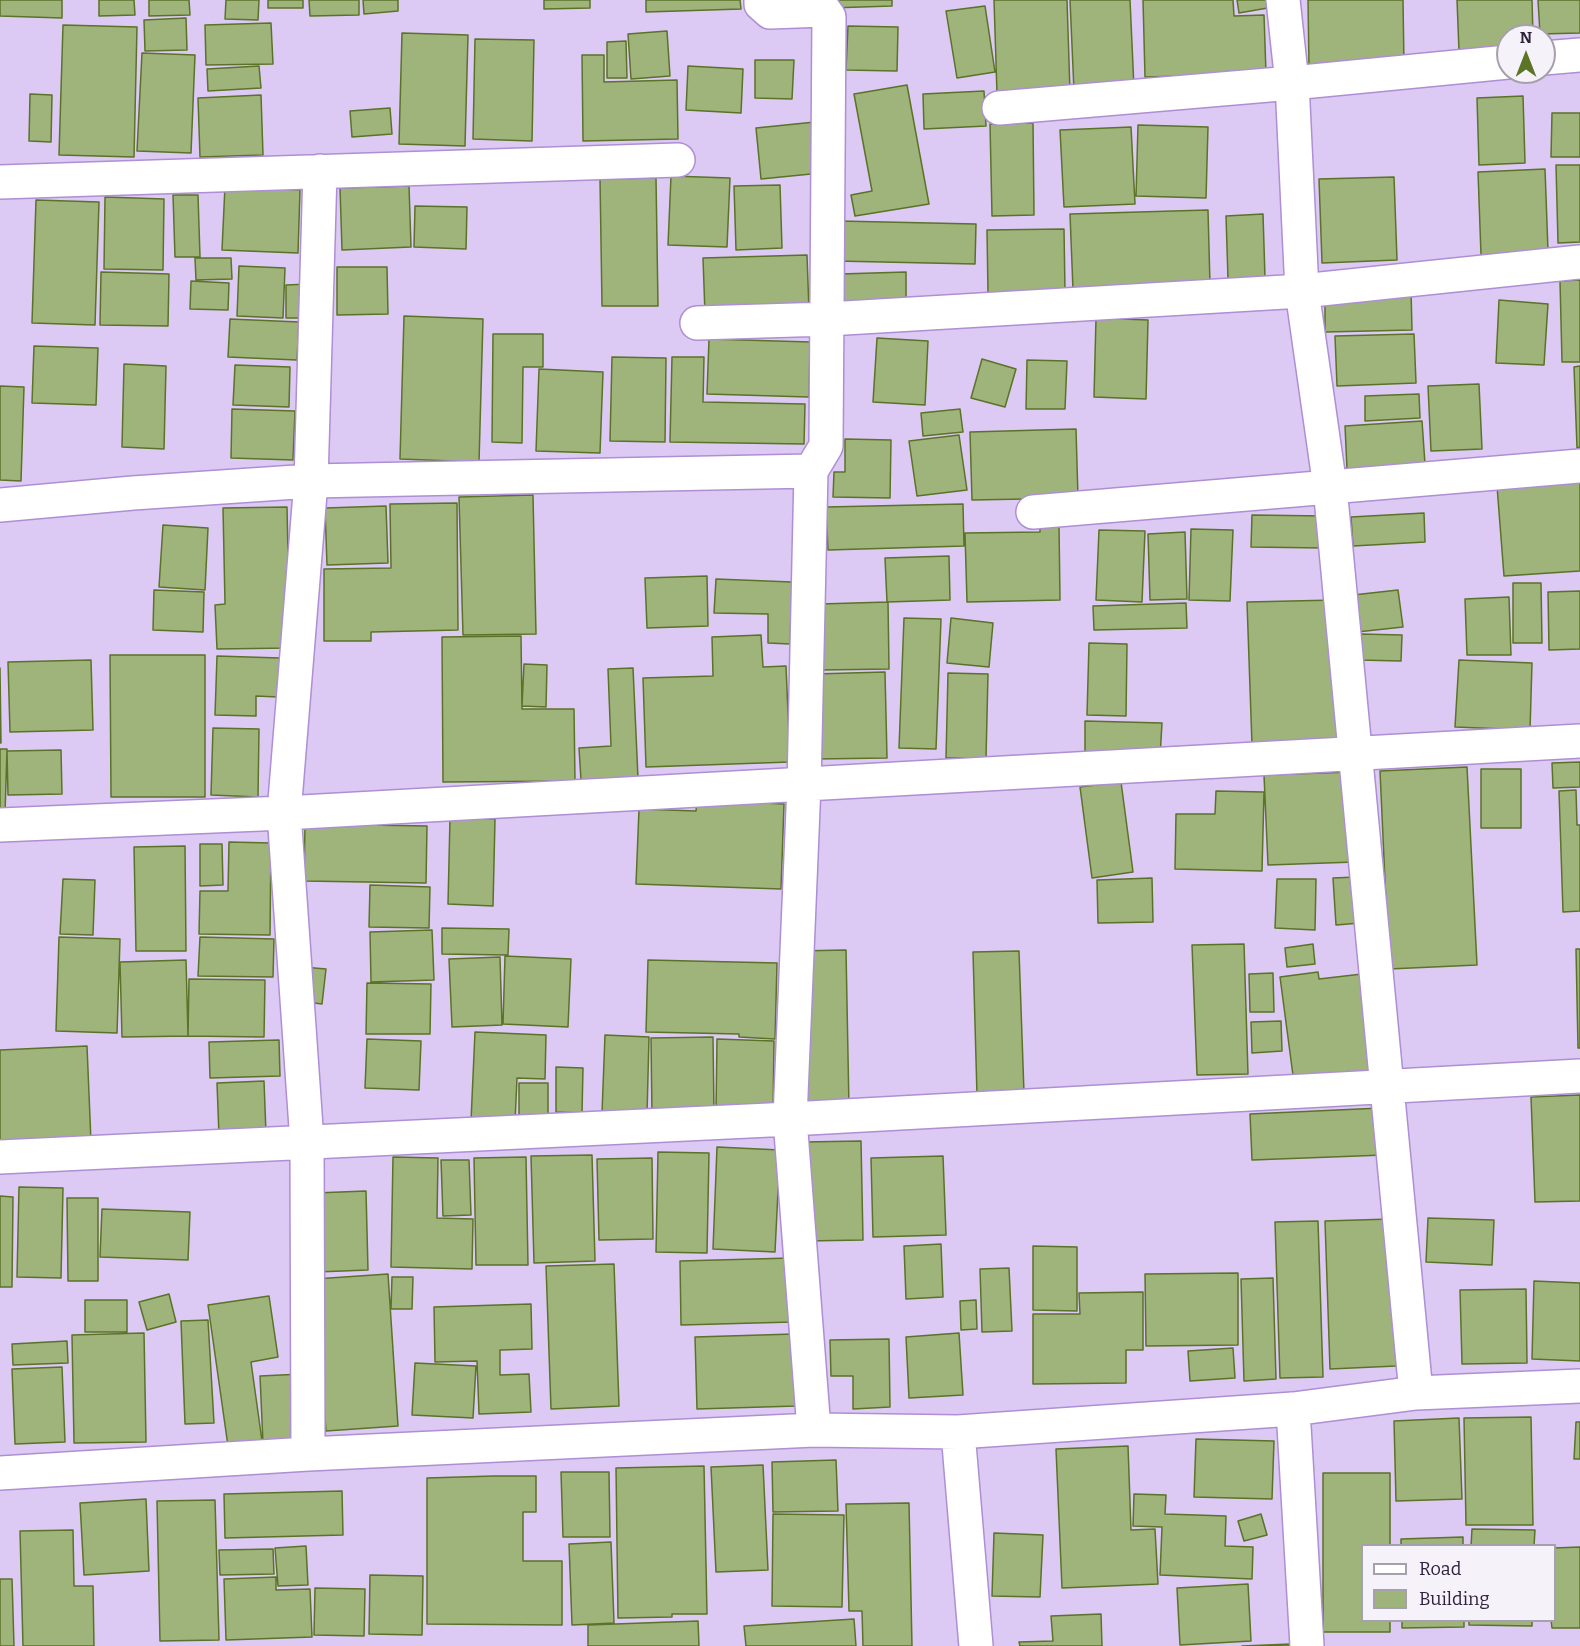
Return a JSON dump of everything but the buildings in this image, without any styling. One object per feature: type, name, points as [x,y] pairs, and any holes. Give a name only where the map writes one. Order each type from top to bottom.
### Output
[{"type":"street","points":[[761,0],[761,4],[770,12],[824,10],[829,17],[826,446],[811,471],[804,785],[790,1119],[814,1430]]},
{"type":"street","points":[[1283,0],[1292,83],[1302,291],[1330,487],[1416,1393]]},
{"type":"street","points":[[1556,57],[1580,55]]},
{"type":"street","points":[[999,108],[1496,63]]},
{"type":"street","points":[[0,182],[678,160]]},
{"type":"street","points":[[308,1455],[307,1142],[284,813],[311,481],[320,171]]},
{"type":"street","points":[[697,323],[828,319],[1302,291],[1580,262]]},
{"type":"street","points":[[1033,512],[1580,466]]},
{"type":"street","points":[[0,506],[133,493],[311,481],[811,471]]},
{"type":"street","points":[[0,825],[284,813],[1580,741]]},
{"type":"street","points":[[0,1157],[790,1119],[1580,1076]]},
{"type":"street","points":[[0,1473],[814,1430],[958,1432],[1293,1409],[1416,1393],[1580,1386]]},
{"type":"street","points":[[1293,1409],[1307,1646]]},
{"type":"street","points":[[958,1432],[976,1646]]}]
